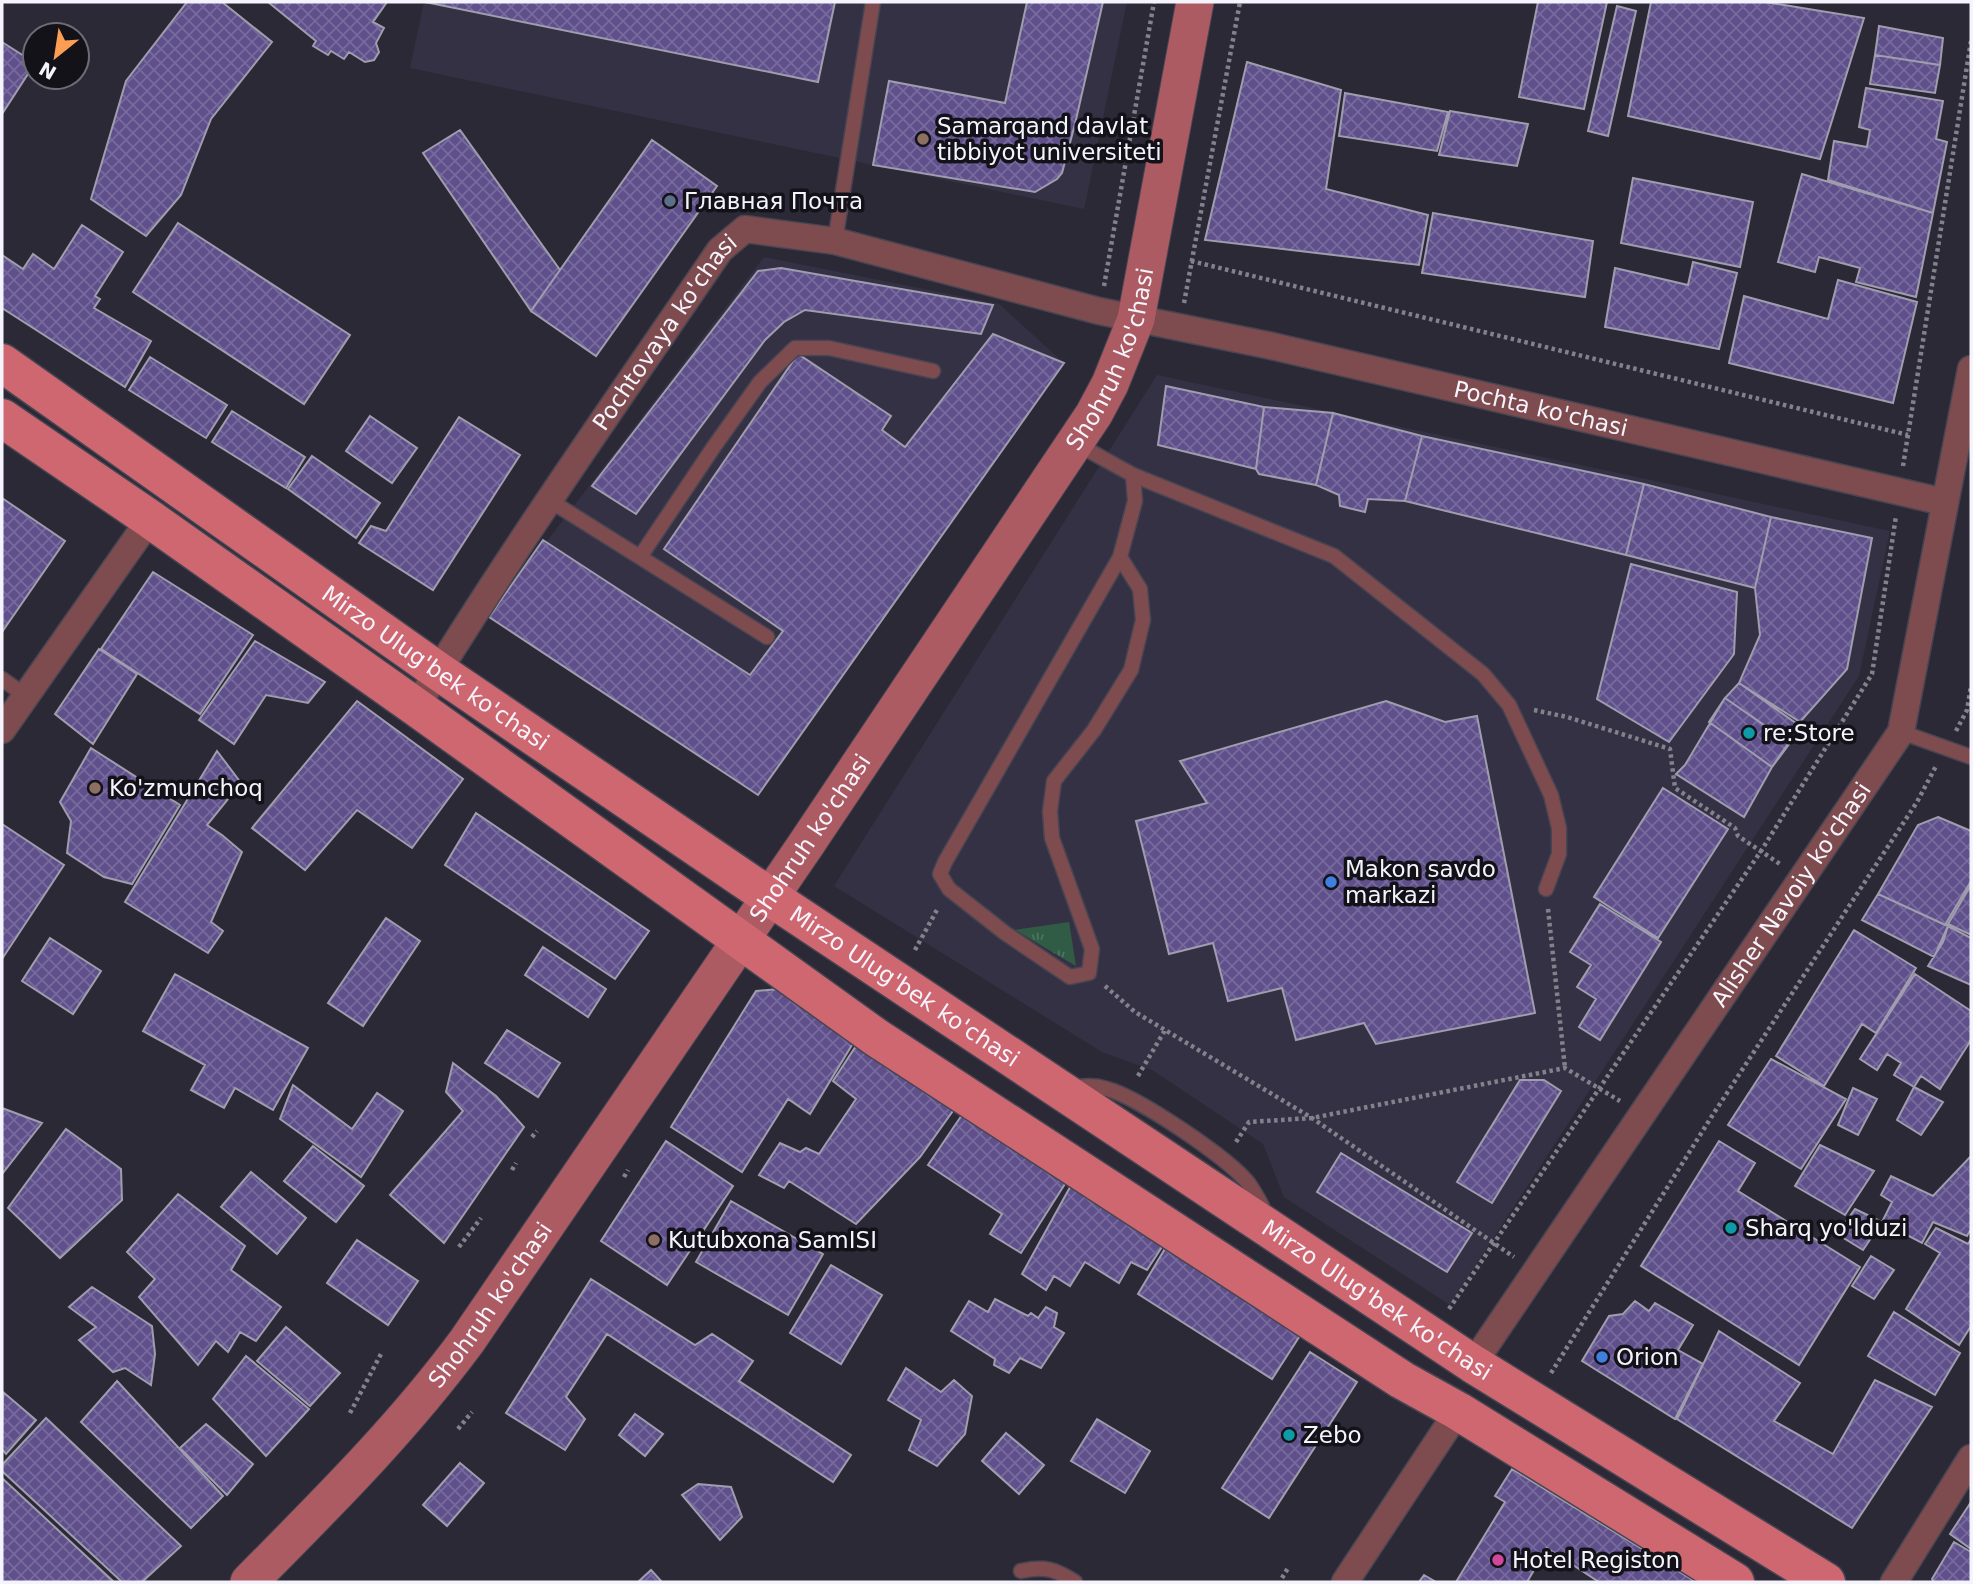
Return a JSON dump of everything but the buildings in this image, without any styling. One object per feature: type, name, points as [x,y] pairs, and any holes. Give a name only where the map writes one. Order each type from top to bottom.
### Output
[{"type":"main road","name":"Shohruh ko'chasi","points":[[249,1582],[382,1446],[426,1395],[467,1341],[1076,443],[1110,384],[1136,319],[1195,2]]},
{"type":"main road","name":"Mirzo Ulug'bek ko'chasi","points":[[2,363],[438,671],[770,897],[1473,1364],[1826,1582]]},
{"type":"main road","name":"Mirzo Ulug'bek ko'chasi","points":[[2,418],[416,707],[877,1038],[1402,1380],[1458,1411],[1735,1582]]},
{"type":"street","name":"Pochtovaya ko'chasi","points":[[416,707],[549,500],[720,250],[746,229],[835,241],[1136,319]]},
{"type":"street","name":"Pochta ko'chasi","points":[[1136,319],[1267,345],[1944,502]]},
{"type":"street","name":"Alisher Navoiy ko'chasi","points":[[1473,1364],[1901,732],[1971,369]]},
{"type":"street","points":[[2,730],[150,519]]},
{"type":"street","points":[[1345,1582],[1458,1411]]},
{"type":"street","points":[[1894,1582],[1971,1458]]},
{"type":"lane","points":[[835,241],[873,2]]},
{"type":"lane","points":[[639,557],[760,382],[795,348],[828,348],[933,371]]},
{"type":"lane","points":[[1076,443],[1133,475],[1334,556],[1483,674],[1509,705],[1551,795],[1559,828],[1559,854],[1546,889]]},
{"type":"lane","points":[[1120,557],[1140,589],[1143,620],[1131,670],[1094,730],[1054,781],[1050,811],[1052,838],[1092,949],[1089,973],[1070,977],[948,890],[940,874],[1120,557],[1135,501],[1133,475]]},
{"type":"lane","points":[[549,500],[767,637]]},
{"type":"lane","points":[[2,679],[26,696]]},
{"type":"lane","points":[[1901,732],[1971,757]]},
{"type":"lane","points":[[1021,1571],[1039,1567],[1060,1572],[1075,1582]]},
{"type":"path","points":[[1099,311],[1154,2]]},
{"type":"path","points":[[1179,328],[1240,2]]},
{"type":"path","points":[[1447,1312],[1761,851],[1872,674],[1971,41]]},
{"type":"path","points":[[1192,261],[1908,435]]},
{"type":"path","points":[[1547,1379],[1712,1116],[1917,802],[1966,710],[1971,686]]},
{"type":"path","points":[[1509,705],[1567,717],[1671,749],[1675,788],[1735,828],[1738,836],[1802,878]]},
{"type":"path","points":[[1546,889],[1565,1069]]},
{"type":"path","points":[[915,950],[948,890]]},
{"type":"path","points":[[1089,973],[1135,1012],[1312,1118],[1535,1272]]},
{"type":"path","points":[[1138,1076],[1165,1030]]},
{"type":"path","points":[[1236,1142],[1249,1122],[1312,1118],[1565,1069],[1642,1114]]},
{"type":"path","points":[[532,1137],[537,1131]]},
{"type":"path","points":[[512,1170],[516,1163]]},
{"type":"path","points":[[624,1177],[628,1170]]},
{"type":"path","points":[[459,1247],[481,1218]]},
{"type":"path","points":[[350,1413],[382,1352]]},
{"type":"path","points":[[458,1430],[472,1412]]},
{"type":"path","points":[[1282,1578],[1288,1568]]},
{"type":"shaded area","name":"Samarqand davlat tibbiyot universiteti","points":[[424,2],[1127,2],[1084,209],[410,68]]},
{"type":"shaded area","points":[[764,257],[999,304],[1064,363],[758,795],[489,617]]},
{"type":"shaded area","points":[[1157,375],[1890,531],[1859,676],[1450,1305],[1284,1197],[1263,1144],[1152,1070],[1102,1052],[834,886]]},
{"type":"green space","points":[[1069,922],[1076,966],[1015,930]]},
{"type":"place","name":"Samarqand davlat tibbiyot universiteti","points":[[923,139]]},
{"type":"place","name":"Главная Почта","points":[[670,201]]},
{"type":"place","name":"re:Store","points":[[1749,733]]},
{"type":"place","name":"Ko'zmunchoq","points":[[95,788]]},
{"type":"place","name":"Makon savdo markazi","points":[[1331,882]]},
{"type":"place","name":"Sharq yo'lduzi","points":[[1731,1228]]},
{"type":"place","name":"Kutubxona SamISI","points":[[654,1240]]},
{"type":"place","name":"Orion","points":[[1602,1357]]},
{"type":"place","name":"Zebo","points":[[1289,1435]]},
{"type":"place","name":"Hotel Registon","points":[[1498,1560]]}]
